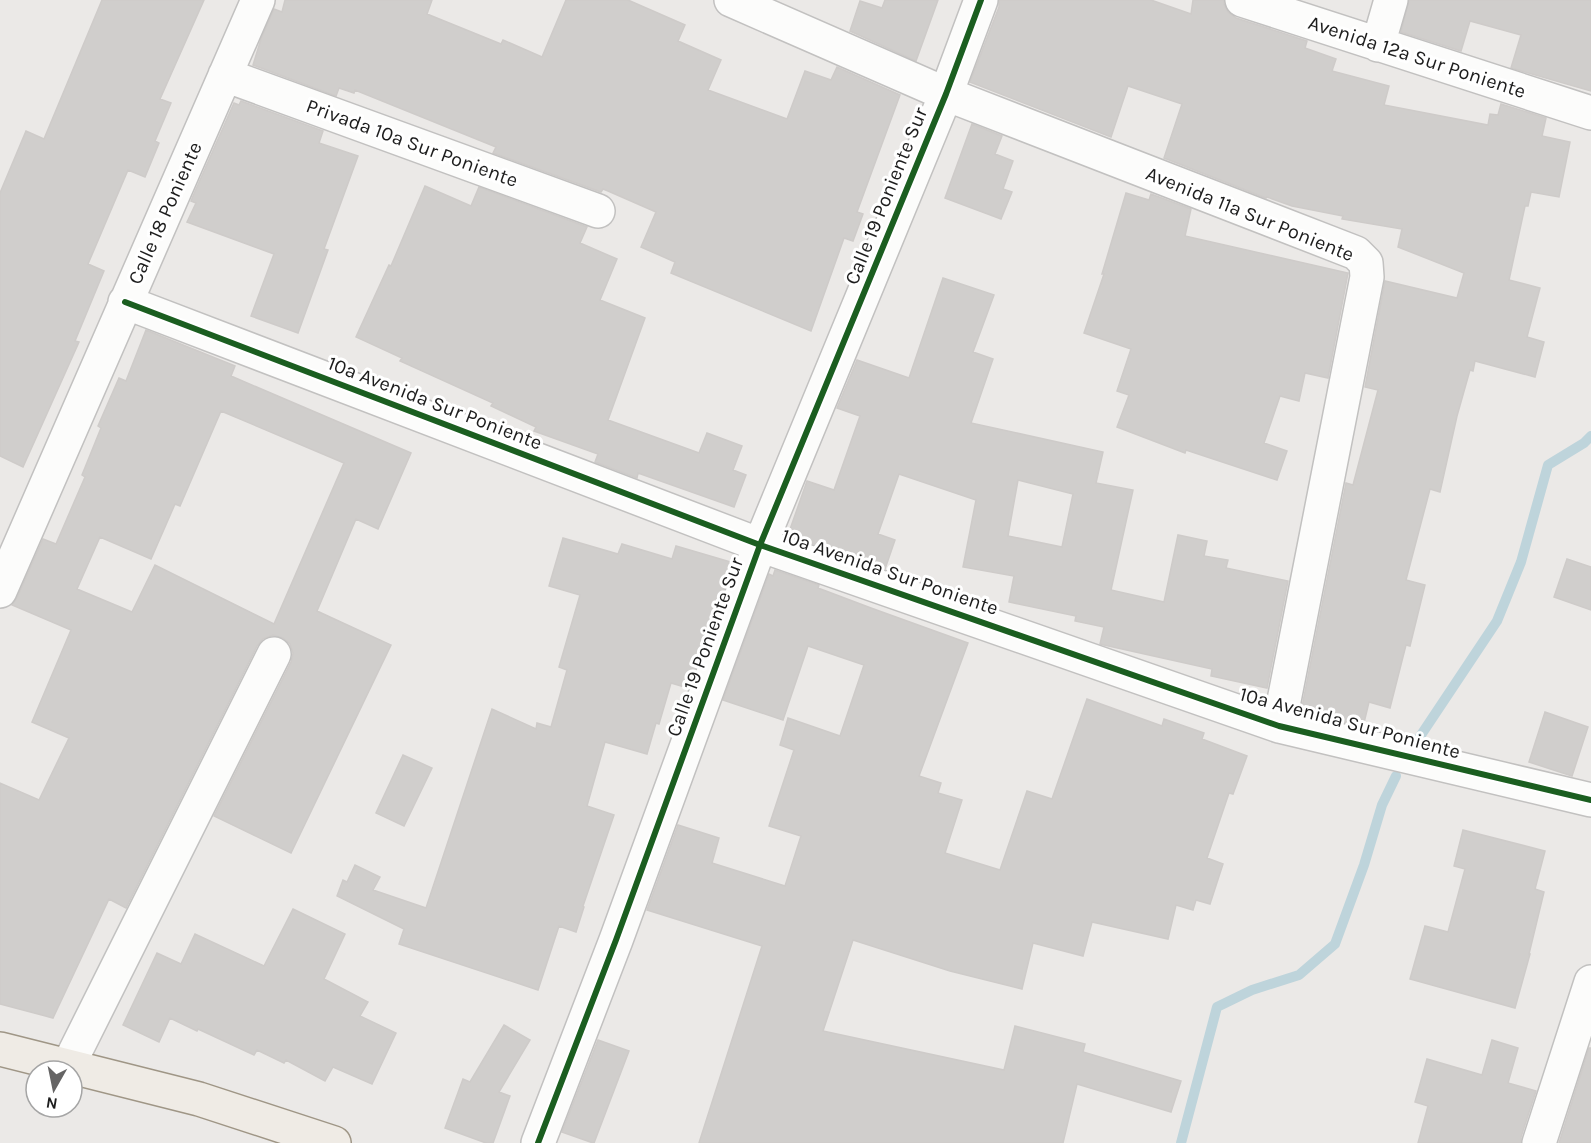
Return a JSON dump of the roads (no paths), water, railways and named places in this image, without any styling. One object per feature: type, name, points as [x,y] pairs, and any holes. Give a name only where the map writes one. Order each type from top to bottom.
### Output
[{"type":"main road","points":[[0,1049],[40,1059]]},
{"type":"main road","points":[[84,1070],[199,1099],[334,1143]]},
{"type":"street","name":"Calle 18 Poniente","points":[[0,591],[258,0]]},
{"type":"street","name":"Avenida 11a Sur Poniente","points":[[731,0],[946,94],[1356,253],[1366,263],[1367,277],[1279,726]]},
{"type":"street","name":"Calle 19 Poniente Sur","points":[[538,1143],[616,939],[760,545],[946,94],[981,0]]},
{"type":"street","name":"Avenida 12a Sur Poniente","points":[[1242,0],[1591,113]]},
{"type":"street","points":[[1378,45],[1391,0]]},
{"type":"street","name":"Privada 10a Sur Poniente","points":[[225,75],[598,211]]},
{"type":"street","name":"10a Avenida Sur Poniente","points":[[125,302],[760,545],[1279,726],[1591,800]]},
{"type":"street","points":[[72,1059],[274,654]]},
{"type":"street","points":[[1539,1143],[1591,982]]},
{"type":"waterway","points":[[1415,744],[1497,621],[1521,562],[1548,465],[1584,443],[1591,436]]},
{"type":"waterway","points":[[1181,1143],[1217,1007],[1252,990],[1299,975],[1335,944],[1364,865],[1382,805],[1396,776]]}]
